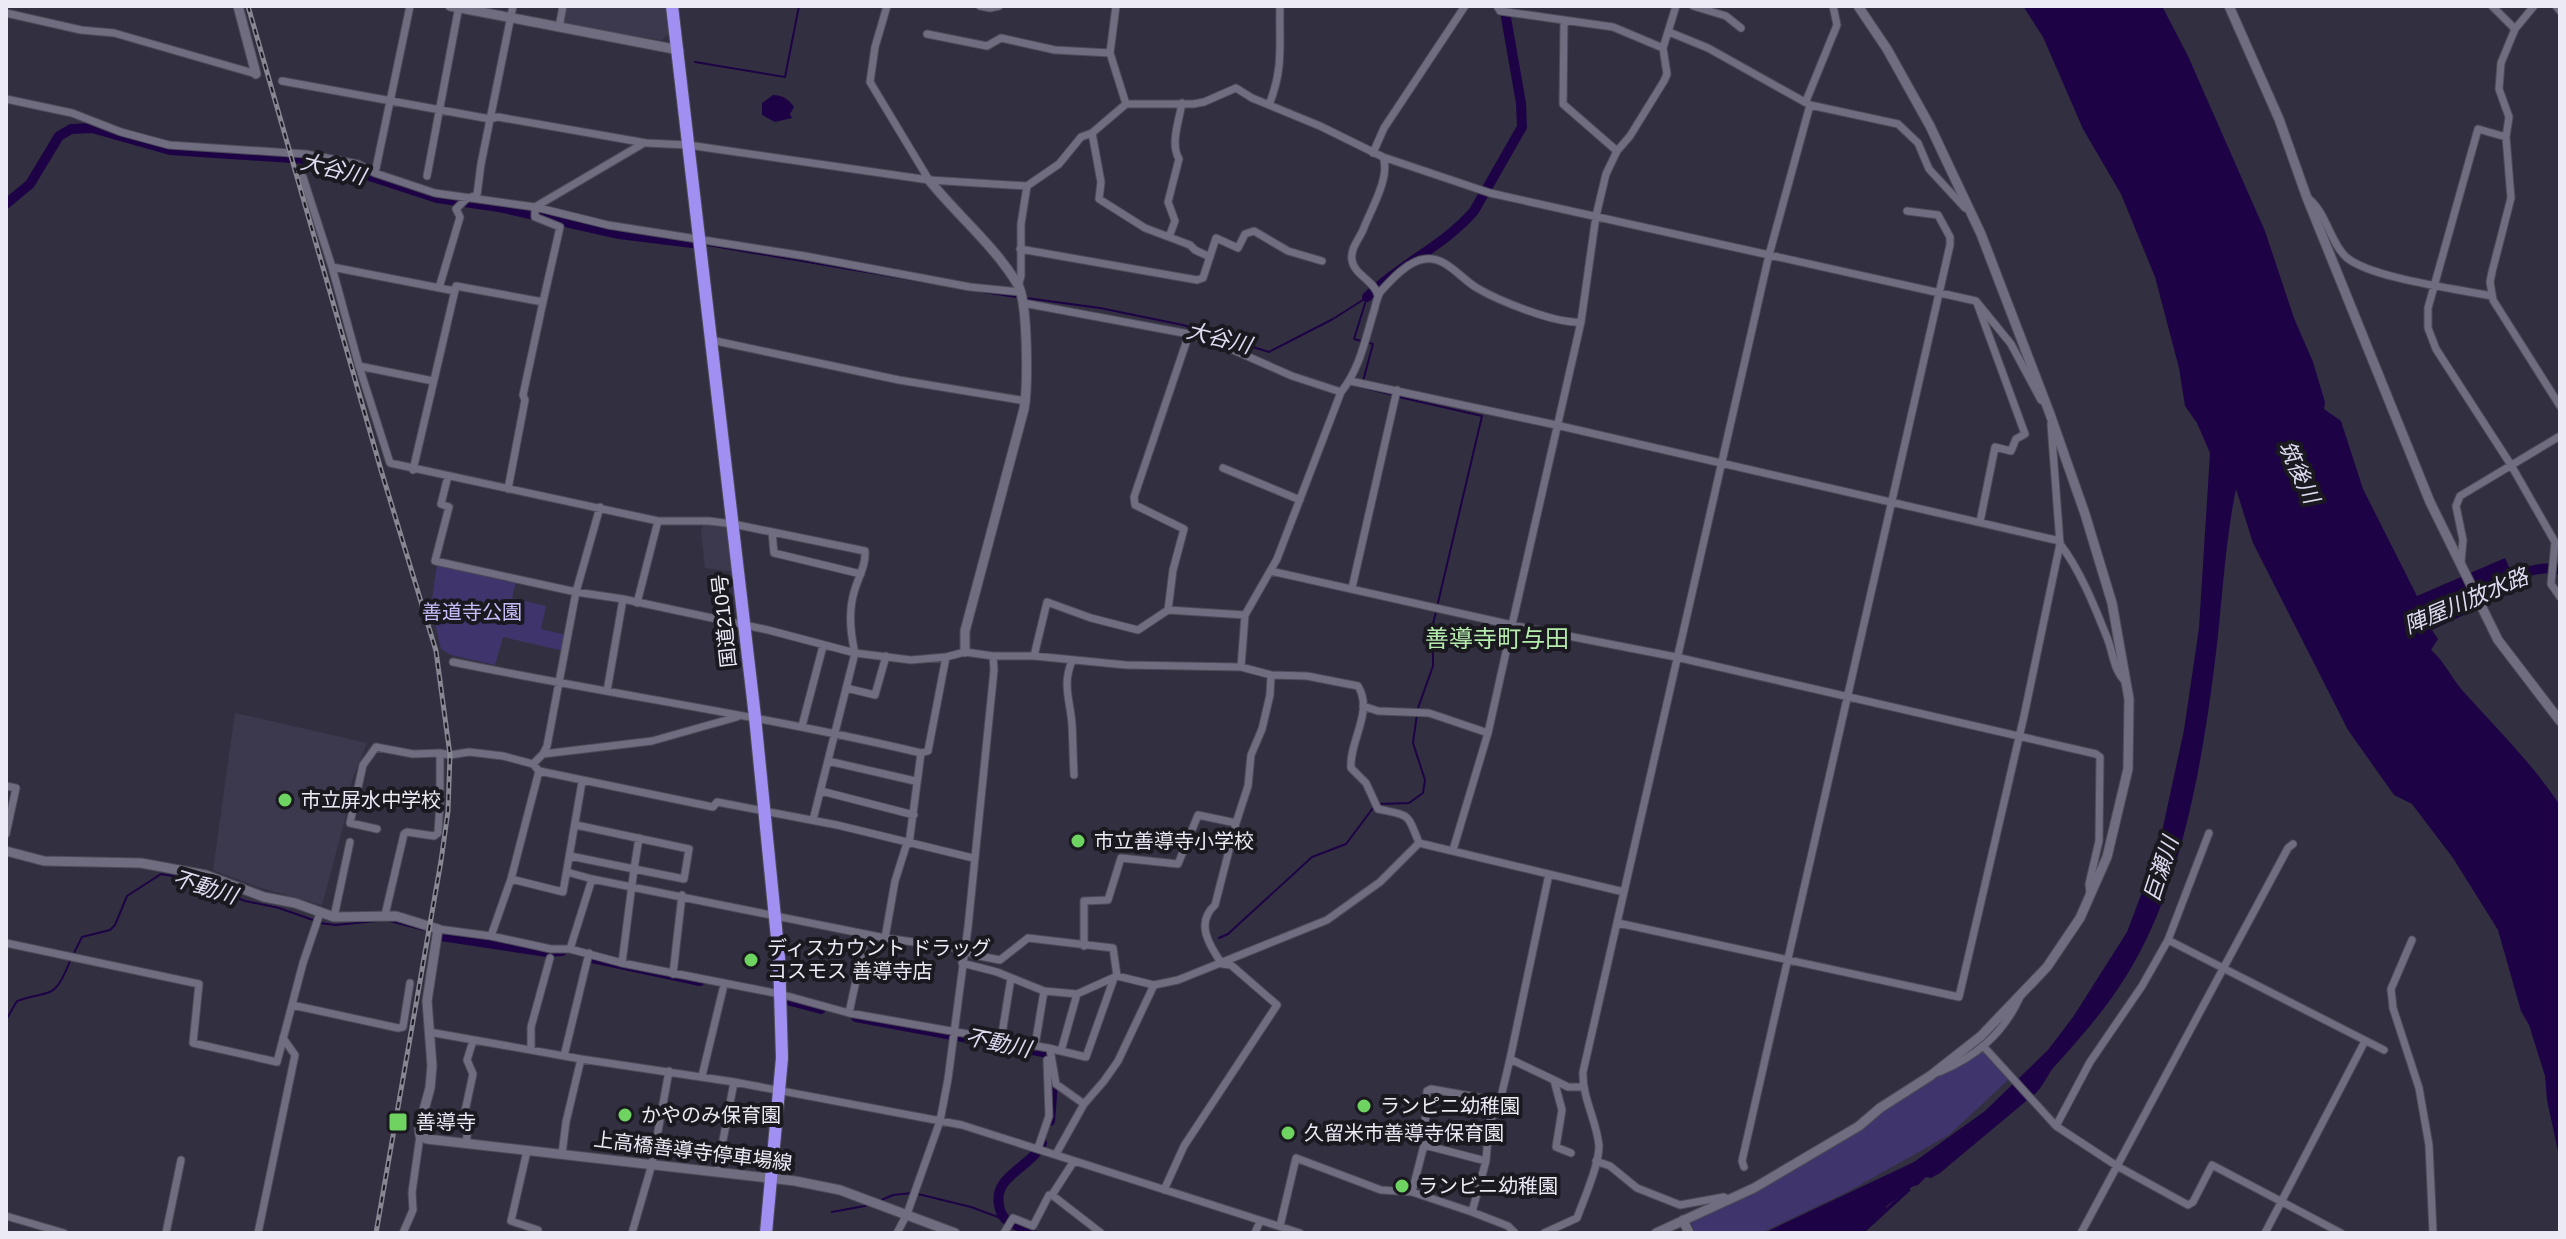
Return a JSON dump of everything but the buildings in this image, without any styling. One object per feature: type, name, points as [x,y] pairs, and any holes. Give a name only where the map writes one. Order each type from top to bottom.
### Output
[{"type":"highway","name":"国道210号","points":[[672,6],[776,915],[782,1058],[766,1233]]},
{"type":"street","points":[[238,6],[256,74]]},
{"type":"street","points":[[375,173],[410,6]]},
{"type":"street","points":[[477,195],[513,6]]},
{"type":"street","points":[[559,27],[563,6]]},
{"type":"street","points":[[887,6],[875,47],[870,82],[929,180],[996,256],[1020,294]]},
{"type":"street","points":[[980,6],[999,6]]},
{"type":"street","points":[[1116,6],[1110,53],[1126,104]]},
{"type":"street","points":[[1269,105],[1278,81],[1282,57],[1280,6]]},
{"type":"street","points":[[1373,153],[1384,128],[1465,6]]},
{"type":"street","points":[[1497,6],[1500,11],[1613,27],[1663,48]]},
{"type":"street","points":[[1453,850],[1488,733],[1581,322],[1596,216],[1606,174],[1617,151],[1667,74],[1663,48],[1676,6]]},
{"type":"street","points":[[1693,6],[1726,16],[1741,28]]},
{"type":"street","points":[[1544,1233],[1577,1218],[1596,1161],[1599,1146],[1583,1072],[1769,255],[1808,103],[1837,25],[1833,6]]},
{"type":"street","points":[[1656,1233],[1686,1226],[1702,1214],[1797,1164],[1859,1126],[1981,1036],[2063,946],[2107,857],[2128,769],[2130,737],[2126,682],[2112,603],[2049,411],[1974,219],[1930,126],[1887,49],[1858,6]]},
{"type":"street","points":[[2229,6],[2274,107],[2307,198],[2419,477],[2508,655],[2560,721]]},
{"type":"street","points":[[2492,6],[2515,29]]},
{"type":"street","points":[[2534,6],[2515,29],[2501,63],[2499,89],[2509,117],[2506,137],[2511,198],[2492,272],[2492,296],[2560,406]]},
{"type":"street","points":[[2556,6],[2560,11]]},
{"type":"street","points":[[427,176],[456,7],[679,50]]},
{"type":"street","points":[[6,13],[81,30],[114,33],[256,74]]},
{"type":"street","points":[[1564,21],[1563,104],[1617,151]]},
{"type":"street","points":[[1669,32],[1708,48],[1808,103],[1898,124],[1918,143],[1929,169],[1974,219]]},
{"type":"street","points":[[927,34],[987,46],[1001,38],[1055,50],[1110,53]]},
{"type":"street","points":[[282,81],[490,119],[498,117],[646,143],[688,145],[929,180],[1027,186],[1059,164],[1073,144],[1092,133],[1126,104],[1204,102],[1236,88],[1373,153],[1490,193],[1976,301],[2011,344],[2049,411],[2060,543],[1959,997],[1618,923]]},
{"type":"street","points":[[6,99],[72,113],[121,132],[169,145],[306,154],[358,164],[375,173],[435,193],[535,207],[608,225],[1020,294],[1189,334],[1341,392]]},
{"type":"street","points":[[1169,237],[1175,221],[1168,202],[1179,159],[1174,152],[1182,103]]},
{"type":"street","points":[[2506,137],[2478,129],[2427,314],[2431,336],[2444,361],[2511,465],[2555,542],[2551,584],[2560,597]]},
{"type":"street","points":[[1092,133],[1101,182],[1099,199],[1145,228],[1210,257]]},
{"type":"street","points":[[535,207],[646,143]]},
{"type":"street","points":[[1241,667],[1245,615],[1270,571],[1341,392],[1350,381],[1363,349],[1378,295],[1376,287],[1355,268],[1352,259],[1382,182],[1386,165],[1383,157]]},
{"type":"street","points":[[303,177],[390,463],[658,521],[733,524],[865,551],[850,613],[855,653],[813,820]]},
{"type":"street","points":[[965,652],[965,631],[1026,401],[1020,249],[1027,186]]},
{"type":"street","points":[[439,288],[460,217],[456,209],[466,199],[477,195],[490,201]]},
{"type":"street","points":[[2307,198],[2320,210],[2343,255],[2364,270],[2492,296]]},
{"type":"street","points":[[508,489],[525,400],[523,395],[560,227],[535,217],[535,207]]},
{"type":"street","points":[[1744,1167],[1742,1161],[1950,237],[1938,215],[1907,211]]},
{"type":"street","points":[[1020,249],[1197,280],[1203,278],[1216,238],[1238,248],[1245,234],[1254,231],[1288,251],[1322,261]]},
{"type":"street","points":[[1378,295],[1404,270],[1425,259],[1432,259],[1457,271],[1480,291],[1554,319],[1581,322]]},
{"type":"street","points":[[332,267],[455,291]]},
{"type":"street","points":[[413,470],[456,286],[543,302]]},
{"type":"street","points":[[1976,301],[2025,434],[2016,439],[2011,451],[1995,447],[1980,522]]},
{"type":"street","points":[[1168,610],[1173,570],[1184,529],[1135,505],[1134,497],[1189,334]]},
{"type":"street","points":[[711,340],[899,380],[1026,401]]},
{"type":"street","points":[[359,366],[433,381]]},
{"type":"street","points":[[1350,381],[1556,425],[2060,543],[2077,570],[2107,637],[2119,676],[2126,682]]},
{"type":"street","points":[[1352,588],[1397,390]]},
{"type":"street","points":[[2461,562],[2463,540],[2457,500],[2560,436]]},
{"type":"street","points":[[1223,468],[1300,500]]},
{"type":"street","points":[[448,476],[441,504],[449,507],[435,561],[794,636],[855,653],[911,660],[965,652],[1072,661],[1241,667],[1271,675],[1307,676],[1358,686],[1363,695],[1362,719],[1351,754],[1351,768],[1366,783],[1378,809],[1400,812],[1410,820],[1419,843]]},
{"type":"street","points":[[491,936],[511,879],[536,768],[543,754],[576,592],[600,507]]},
{"type":"street","points":[[637,603],[658,521]]},
{"type":"street","points":[[772,532],[774,553],[861,574]]},
{"type":"street","points":[[1270,571],[1512,625],[1676,657],[2096,754],[2100,757],[2099,841],[2089,884],[2090,895]]},
{"type":"street","points":[[607,691],[623,599]]},
{"type":"street","points":[[1034,656],[1047,602],[1138,630],[1168,610],[1245,615]]},
{"type":"street","points":[[802,726],[823,646]]},
{"type":"street","points":[[846,688],[875,695],[886,656]]},
{"type":"street","points":[[897,1233],[907,1214],[940,1121],[955,1035],[993,656]]},
{"type":"street","points":[[453,662],[559,684],[834,732],[921,753],[928,751],[946,657]]},
{"type":"street","points":[[1072,661],[1066,676],[1066,698],[1071,719],[1074,775]]},
{"type":"street","points":[[1222,964],[1209,944],[1203,925],[1208,911],[1215,905],[1248,786],[1251,755],[1262,729],[1271,675]]},
{"type":"street","points":[[1363,706],[1378,711],[1429,713],[1488,733]]},
{"type":"street","points":[[543,754],[652,741],[734,717],[755,717]]},
{"type":"street","points":[[377,829],[350,823],[363,765],[376,747],[413,754],[492,754],[582,782],[713,807],[717,802],[813,820],[973,858]]},
{"type":"street","points":[[385,915],[404,834],[434,836],[438,833],[440,753]]},
{"type":"street","points":[[885,938],[895,881],[914,815],[915,781],[921,753]]},
{"type":"street","points":[[828,761],[915,781]]},
{"type":"street","points":[[511,879],[563,892],[582,782]]},
{"type":"street","points":[[6,786],[16,788],[6,834]]},
{"type":"street","points":[[821,791],[914,815]]},
{"type":"street","points":[[1084,946],[1084,901],[1108,900],[1121,858],[1178,864],[1198,815],[1236,823]]},
{"type":"street","points":[[570,856],[684,879],[689,849],[576,825]]},
{"type":"street","points":[[2056,1126],[2090,1062],[2142,986],[2168,940],[2209,833]]},
{"type":"street","points":[[622,963],[639,838]]},
{"type":"street","points":[[334,917],[350,842]]},
{"type":"street","points":[[1419,843],[1624,892]]},
{"type":"street","points":[[962,963],[1044,991],[1077,994],[1116,977],[1154,985],[1178,980],[1327,920],[1380,882],[1419,843]]},
{"type":"street","points":[[2081,1233],[2222,968],[2293,844]]},
{"type":"street","points":[[6,851],[44,861],[141,863],[206,875],[318,919],[396,916],[438,929],[589,953],[622,963],[780,994],[849,1013],[955,1035],[1001,1040],[1086,1057],[1116,977],[1113,948],[1028,938],[1000,960],[974,955],[964,949],[885,938],[567,872]]},
{"type":"street","points":[[1472,1212],[1486,1161],[1489,1124],[1499,1101],[1510,1059],[1549,874]]},
{"type":"street","points":[[570,949],[592,879]]},
{"type":"street","points":[[673,974],[682,895]]},
{"type":"street","points":[[6,943],[199,984],[193,1043],[277,1062],[318,919]]},
{"type":"street","points":[[403,1233],[413,1210],[419,1128],[430,1088],[432,1066],[427,1001],[438,929]]},
{"type":"street","points":[[849,1013],[866,934]]},
{"type":"street","points":[[2168,940],[2384,1050]]},
{"type":"street","points":[[2412,940],[2391,989],[2393,1008],[2419,1088],[2429,1145],[2433,1233]]},
{"type":"street","points":[[564,1056],[589,953]]},
{"type":"street","points":[[531,1050],[531,1027],[550,958]]},
{"type":"street","points":[[1164,1190],[1184,1146],[1277,1005],[1231,965],[1222,964]]},
{"type":"street","points":[[1001,1040],[1011,978]]},
{"type":"street","points":[[292,1005],[398,1028],[403,1027],[410,983]]},
{"type":"street","points":[[1056,1154],[1084,1104],[1118,1061],[1154,985]]},
{"type":"street","points":[[702,1076],[723,989]]},
{"type":"street","points":[[1035,1046],[1044,991]]},
{"type":"street","points":[[1061,1051],[1077,994]]},
{"type":"street","points":[[1930,1076],[1955,1066],[1985,1048],[2010,1018],[2021,995]]},
{"type":"street","points":[[429,1032],[581,1059],[702,1076],[962,1125],[1300,1233]]},
{"type":"street","points":[[258,1233],[295,1055],[283,1038]]},
{"type":"street","points":[[466,1144],[468,1127],[464,1116],[473,1074],[467,1060],[473,1041]]},
{"type":"street","points":[[2265,1233],[2365,1041]]},
{"type":"street","points":[[1985,1048],[2056,1126],[2117,1166],[2188,1205],[2193,1202],[2212,1165],[2341,1233]]},
{"type":"street","points":[[1050,1049],[1056,1084],[1084,1104]]},
{"type":"street","points":[[562,1154],[581,1059]]},
{"type":"street","points":[[1510,1059],[1568,1087],[1584,1087]]},
{"type":"street","points":[[1038,1148],[1049,1116],[1047,1060]]},
{"type":"street","points":[[632,1233],[652,1164],[669,1071]]},
{"type":"street","points":[[1554,1080],[1562,1110],[1556,1147],[1571,1153]]},
{"type":"street","points":[[717,1172],[734,1082]]},
{"type":"street","points":[[1412,1192],[1424,1145],[1426,1093],[1429,1089],[1499,1101]]},
{"type":"street","name":"上高橋善導寺停車場線","points":[[420,1136],[466,1144],[795,1181],[840,1190],[955,1233]]},
{"type":"street","points":[[1424,1145],[1486,1161]]},
{"type":"street","points":[[527,1151],[511,1221],[538,1230],[538,1233]]},
{"type":"street","points":[[1280,1226],[1296,1158],[1381,1190],[1412,1192],[1472,1212],[1508,1226],[1515,1233]]},
{"type":"street","points":[[166,1233],[181,1160]]},
{"type":"street","points":[[1004,1233],[1011,1221],[1033,1226],[1049,1195],[1052,1195],[1074,1161]]},
{"type":"street","points":[[1596,1161],[1610,1166],[1637,1188],[1680,1205],[1724,1197],[1729,1200]]},
{"type":"street","points":[[1052,1195],[1101,1233]]},
{"type":"street","points":[[6,1216],[64,1233]]},
{"type":"street","points":[[1255,1233],[1260,1221]]},
{"type":"shaded area","points":[[566,6],[668,6],[671,31],[662,40],[562,25]]},
{"type":"shaded area","points":[[704,524],[728,526],[735,572],[705,568],[701,531]]},
{"type":"shaded area","name":"市立屏水中学校","points":[[235,713],[367,743],[352,780],[322,905],[258,887],[213,870]]},
{"type":"green space","name":"善道寺公園","points":[[437,565],[516,581],[512,598],[546,606],[541,629],[566,635],[564,651],[503,637],[495,665],[451,655],[441,649],[431,606]]},
{"type":"green space","points":[[1983,1052],[2008,1080],[1949,1135],[1849,1191],[1761,1233],[1695,1233],[1691,1223],[1930,1079]]},
{"type":"water","name":"筑後川","points":[[2023,6],[2162,6],[2188,56],[2265,231],[2294,318],[2313,362],[2325,402],[2324,409],[2341,421],[2363,489],[2417,596],[2505,558],[2519,589],[2432,630],[2438,639],[2431,650],[2560,805],[2560,1161],[2545,1076],[2529,1025],[2521,1011],[2498,930],[2453,858],[2412,804],[2394,795],[2348,730],[2253,543],[2236,489],[2209,705],[2188,820],[2165,894],[2126,976],[2098,1017],[2054,1067],[2037,1092],[1940,1173],[1926,1177],[1911,1187],[1911,1179],[1887,1197],[1886,1208],[1908,1188],[1911,1190],[1864,1233],[1764,1233],[1914,1162],[1985,1111],[2048,1050],[2073,1017],[2127,932],[2158,850],[2184,730],[2199,628],[2210,453],[2197,423],[2185,406],[2179,368],[2155,277],[2121,194],[2083,129],[2043,37]]},
{"type":"water","points":[[773,95],[785,98],[792,104],[792,118],[775,122],[762,115],[762,103]]},
{"type":"waterway","points":[[695,62],[785,77],[799,6]]},
{"type":"waterway","name":"大谷川","points":[[1367,297],[1449,235],[1474,211],[1522,127],[1521,103],[1504,6]]},
{"type":"waterway","name":"大谷川","points":[[6,204],[30,184],[59,136],[71,129],[92,128],[170,150],[306,159],[342,167],[437,198],[499,207],[619,234],[692,243]]},
{"type":"waterway","name":"大谷川","points":[[707,245],[937,284]]},
{"type":"waterway","name":"大谷川","points":[[983,292],[1016,297]]},
{"type":"waterway","points":[[1363,381],[1373,344],[1354,339],[1367,297]]},
{"type":"waterway","name":"大谷川","points":[[1026,298],[1100,308],[1183,325],[1269,352],[1366,298]]},
{"type":"waterway","points":[[1361,387],[1393,395]]},
{"type":"waterway","points":[[1399,397],[1482,416],[1433,624],[1433,666],[1418,708]]},
{"type":"waterway","name":"陣屋川放水路","points":[[2502,584],[2530,571],[2560,570]]},
{"type":"waterway","points":[[1378,804],[1409,803],[1423,793],[1425,780],[1413,743],[1417,714]]},
{"type":"waterway","points":[[1219,938],[1228,934],[1312,857],[1346,844],[1373,808]]},
{"type":"waterway","name":"不動川","points":[[73,955],[82,937],[110,930],[127,896],[161,874],[191,879],[245,901],[279,908],[313,920]]},
{"type":"waterway","name":"不動川","points":[[386,920],[424,930]]},
{"type":"waterway","name":"不動川","points":[[319,923],[336,925],[376,921]]},
{"type":"waterway","name":"不動川","points":[[441,936],[547,952],[562,951]]},
{"type":"waterway","name":"不動川","points":[[592,958],[700,981]]},
{"type":"waterway","name":"不動川","points":[[6,1020],[17,1001],[55,989],[70,961]]},
{"type":"waterway","name":"不動川","points":[[783,999],[821,1009]]},
{"type":"waterway","name":"不動川","points":[[856,1017],[1048,1053],[1053,1083],[1050,1121]]},
{"type":"waterway","name":"不動川","points":[[1032,1233],[1005,1218],[999,1207],[999,1195],[1002,1186],[1031,1159],[1042,1143]]},
{"type":"waterway","name":"巨瀬川","points":[[1877,1207],[1922,1173]]},
{"type":"waterway","points":[[879,1201],[893,1195],[912,1193]]},
{"type":"waterway","points":[[918,1194],[971,1207],[1006,1220]]},
{"type":"waterway","points":[[832,1212],[870,1205]]},
{"type":"railway","points":[[248,6],[436,651],[450,755],[448,811],[441,861],[376,1233]]},
{"type":"place","name":"市立屏水中学校","points":[[285,800]]},
{"type":"place","name":"市立善導寺小学校","points":[[1078,841]]},
{"type":"place","name":"ディスカウント ドラッグ コスモス 善導寺店","points":[[751,960]]},
{"type":"place","name":"ランピニ幼稚園","points":[[1364,1106]]},
{"type":"place","name":"かやのみ保育園","points":[[625,1115]]},
{"type":"place","name":"善導寺","points":[[398,1122]]},
{"type":"place","name":"久留米市善導寺保育園","points":[[1288,1133]]},
{"type":"place","name":"ランビニ幼稚園","points":[[1402,1186]]},
{"type":"district","name":"善導寺町与田","points":[[1497,638]]}]
